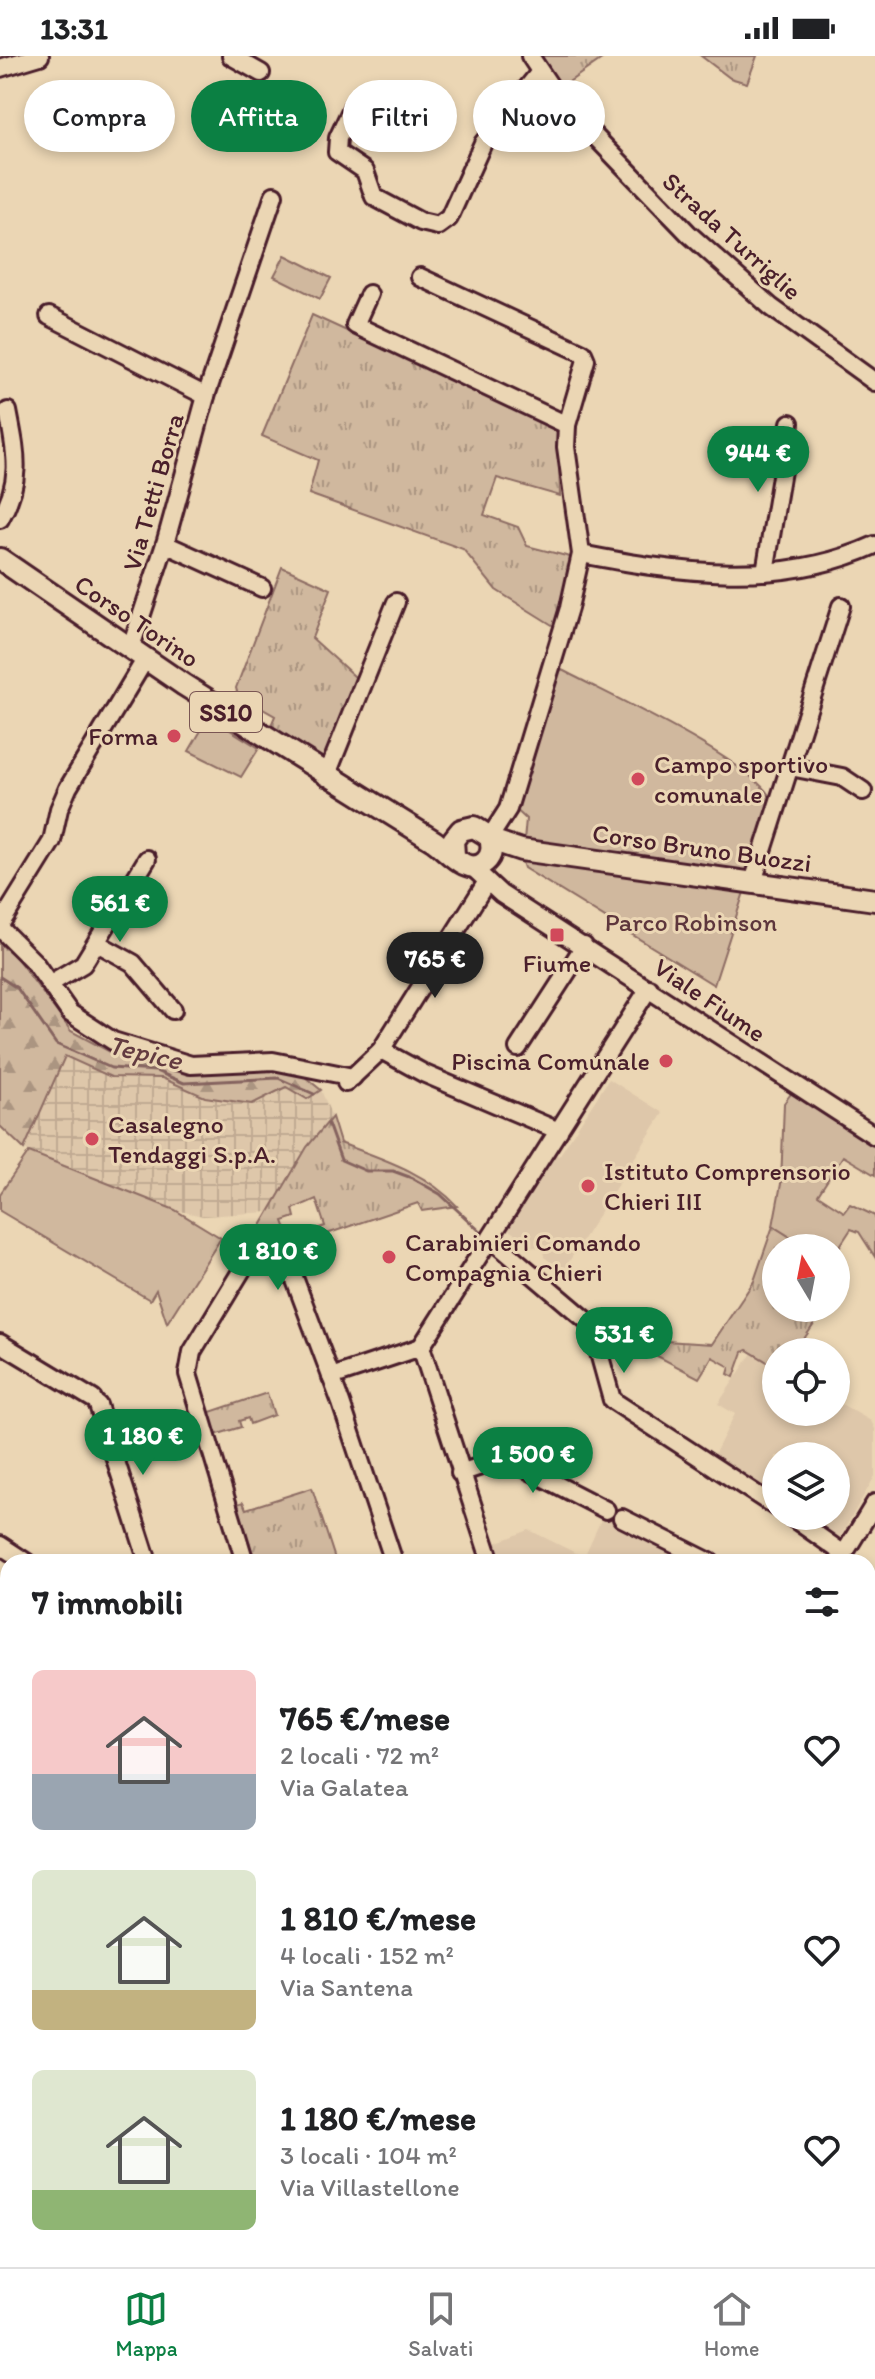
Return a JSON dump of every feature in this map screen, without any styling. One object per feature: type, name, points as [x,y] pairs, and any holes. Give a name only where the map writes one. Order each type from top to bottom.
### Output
[{"type":"main road","name":"Corso Torino","points":[[0,559],[32,579],[39,588],[389,816],[480,853]]},
{"type":"main road","name":"Corso Torino","points":[[0,570],[27,586],[39,588]]},
{"type":"main road","name":"Corso Torino","points":[[389,816],[458,832]]},
{"type":"main road","name":"SS10","points":[[458,832],[474,827],[480,853]]},
{"type":"main road","points":[[458,832],[453,840],[480,853]]},
{"type":"main road","name":"Corso Bruno Buozzi","points":[[480,853],[521,850],[875,900]]},
{"type":"street","points":[[0,68],[40,56]]},
{"type":"street","points":[[231,56],[261,73]]},
{"type":"street","name":"Strada Turriglie","points":[[530,56],[558,98],[689,234],[771,307],[875,382]]},
{"type":"street","points":[[343,127],[337,152],[365,171],[374,197],[421,222],[438,226],[449,218],[483,143],[539,73]]},
{"type":"street","name":"Via Tetti Borra","points":[[0,926],[52,841],[59,809],[68,788],[138,652],[206,396],[274,195]]},
{"type":"street","points":[[420,277],[583,353],[586,360],[567,425],[566,447],[581,554],[569,608],[508,809],[480,853]]},
{"type":"street","points":[[369,294],[355,325],[567,425]]},
{"type":"street","name":"Via Tetti Borra","points":[[49,316],[206,396]]},
{"type":"street","points":[[0,510],[9,472],[11,428],[8,411]]},
{"type":"street","points":[[765,572],[790,423]]},
{"type":"street","points":[[0,519],[10,501],[17,466],[16,439],[11,428]]},
{"type":"street","points":[[165,544],[262,588]]},
{"type":"street","points":[[581,554],[670,571],[765,572],[825,563],[875,545]]},
{"type":"street","points":[[326,777],[396,602]]},
{"type":"street","points":[[753,882],[841,606]]},
{"type":"street","points":[[790,767],[842,777],[863,791]]},
{"type":"street","name":"Viale Fiume","points":[[480,853],[486,883],[875,1136]]},
{"type":"street","name":"Viale Fiume","points":[[480,853],[519,902]]},
{"type":"street","points":[[51,983],[83,964],[147,859]]},
{"type":"street","points":[[0,926],[51,983],[80,1023],[113,1041],[191,1065],[273,1061],[349,1080],[381,1050],[486,883]]},
{"type":"street","points":[[97,943],[133,963],[173,1010]]},
{"type":"street","points":[[518,1048],[584,946]]},
{"type":"street","points":[[331,1377],[421,1347],[649,988]]},
{"type":"street","points":[[381,1050],[425,1074],[559,1131]]},
{"type":"street","points":[[491,1239],[591,1324],[612,1400],[762,1498]]},
{"type":"street","points":[[243,1554],[188,1374],[192,1352],[262,1240],[274,1240],[283,1248],[391,1554]]},
{"type":"street","points":[[0,1343],[95,1402],[145,1554]]},
{"type":"street","points":[[421,1347],[488,1554]]},
{"type":"street","points":[[460,1473],[505,1458],[606,1510]]},
{"type":"street","points":[[844,1554],[875,1503]]},
{"type":"street","points":[[622,1518],[694,1554]]},
{"type":"street","points":[[807,1530],[837,1554]]},
{"type":"shaded area","points":[[65,1056],[111,1077],[162,1078],[205,1097],[286,1087],[307,1099],[321,1090],[332,1117],[307,1147],[269,1212],[203,1216],[175,1210],[24,1149]]},
{"type":"shaded area","points":[[609,1079],[663,1113],[563,1271],[544,1257],[543,1248],[532,1247],[509,1230],[507,1224],[553,1153],[559,1156]]},
{"type":"shaded area","points":[[752,1353],[762,1359],[762,1426],[850,1426],[850,1409],[871,1421],[875,1429],[875,1476],[850,1520],[850,1442],[762,1442],[762,1495],[711,1461],[735,1414],[718,1404]]},
{"type":"shaded area","points":[[604,1513],[686,1554],[585,1554]]},
{"type":"shaded area","points":[[529,1530],[578,1554],[496,1554],[493,1544]]},
{"type":"shaded area","points":[[825,1530],[844,1530],[840,1537]]},
{"type":"green space","points":[[538,56],[606,56],[572,80],[554,80]]},
{"type":"green space","points":[[701,56],[757,56],[747,83],[730,78]]},
{"type":"green space","points":[[285,255],[331,278],[320,299],[274,276]]},
{"type":"green space","points":[[312,315],[558,428],[560,496],[497,478],[484,515],[518,527],[527,546],[574,558],[557,628],[496,590],[463,549],[309,494],[318,460],[262,436]]},
{"type":"green space","points":[[282,567],[331,589],[312,638],[355,677],[354,697],[326,766],[270,728],[275,716],[238,695],[236,688]]},
{"type":"green space","name":"Campo sportivo comunale","points":[[560,669],[710,748],[760,785],[772,801],[751,867],[742,872],[524,841],[526,819],[513,807]]},
{"type":"green space","points":[[209,717],[259,748],[241,777],[189,751]]},
{"type":"green space","name":"Parco Robinson","points":[[520,856],[745,889],[714,985],[524,868]]},
{"type":"green space","points":[[0,944],[15,956],[71,1031],[114,1054],[189,1075],[263,1069],[300,1073],[321,1090],[307,1099],[286,1087],[252,1104],[205,1097],[162,1078],[111,1077],[65,1056],[24,1149],[0,1126]]},
{"type":"green space","points":[[793,1091],[875,1144],[875,1175],[843,1156],[818,1195],[844,1212],[850,1204],[875,1216],[875,1257],[859,1232],[851,1229],[848,1234],[786,1234],[773,1226],[781,1184],[784,1103]]},
{"type":"green space","points":[[332,1117],[340,1143],[418,1175],[457,1206],[422,1211],[418,1203],[321,1236],[319,1228],[325,1226],[316,1199],[293,1209],[295,1217],[283,1221],[286,1229],[279,1235],[259,1229],[307,1147]]},
{"type":"green space","points":[[29,1152],[175,1210],[221,1238],[167,1323],[156,1290],[150,1300],[0,1211],[0,1194]]},
{"type":"green space","points":[[773,1226],[786,1234],[770,1234]]},
{"type":"green space","points":[[762,1258],[762,1322],[815,1322],[805,1338],[762,1338],[762,1359],[747,1350],[743,1352],[734,1377],[728,1374],[730,1367],[712,1357],[699,1378],[657,1356],[632,1335],[640,1323],[665,1341],[712,1344],[754,1281]]},
{"type":"green space","points":[[267,1393],[274,1415],[250,1424],[248,1418],[239,1421],[241,1427],[215,1435],[207,1413]]},
{"type":"green space","points":[[312,1488],[333,1554],[248,1554],[232,1506],[243,1502],[246,1509]]},
{"type":"waterway","name":"Tepice","points":[[0,977],[17,988],[56,1044],[111,1068],[156,1071],[184,1083],[278,1078],[314,1094]]},
{"type":"waterway","name":"Tepice","points":[[328,1124],[341,1160],[366,1171],[393,1171],[412,1178],[440,1194],[483,1234]]},
{"type":"place","name":"Forma","points":[[174,736]]},
{"type":"place","name":"Campo sportivo comunale","points":[[638,779]]},
{"type":"place","name":"Fiume","points":[[557,935]]},
{"type":"place","name":"Piscina Comunale","points":[[666,1061]]},
{"type":"place","name":"Casalegno Tendaggi S.p.A.","points":[[92,1139]]},
{"type":"place","name":"Istituto Comprensorio Chieri III","points":[[588,1186]]},
{"type":"place","name":"Carabinieri Comando Compagnia Chieri","points":[[389,1257]]}]
